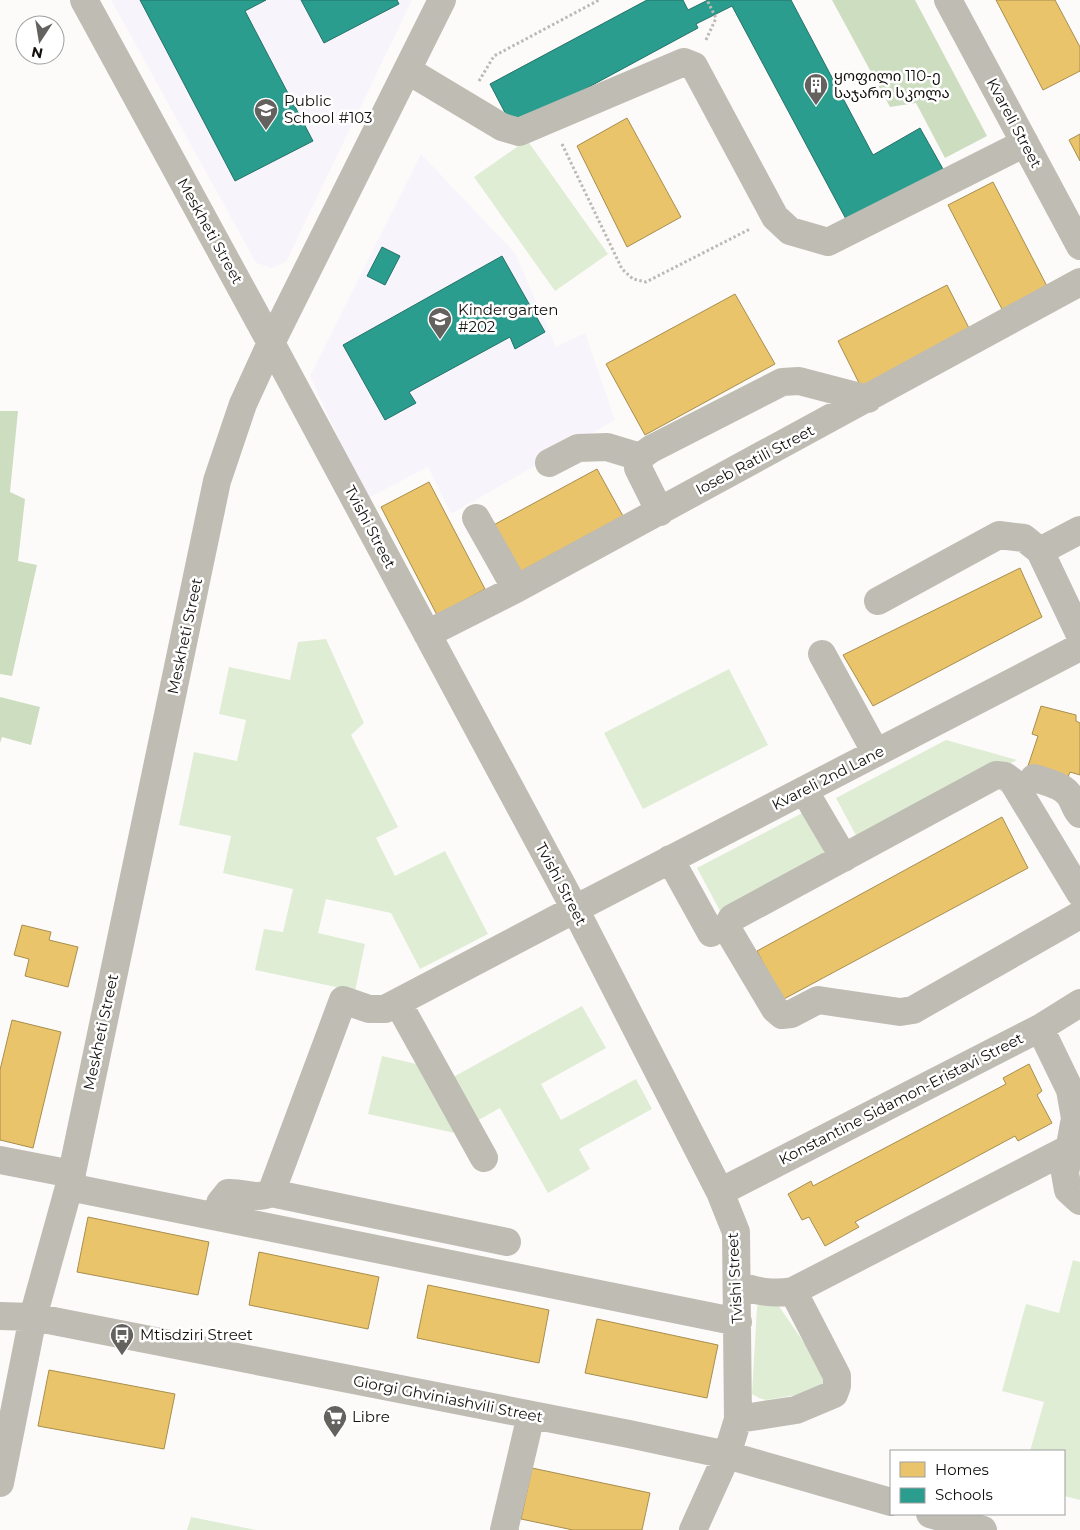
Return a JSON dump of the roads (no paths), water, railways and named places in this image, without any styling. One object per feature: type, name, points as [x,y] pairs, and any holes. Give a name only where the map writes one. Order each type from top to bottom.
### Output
[{"type":"street","name":"Meskheti Street","points":[[33,1317],[70,1180],[217,481],[243,404],[271,343],[84,0]]},
{"type":"street","name":"Kvareli Street","points":[[948,0],[1080,246]]},
{"type":"street","points":[[271,343],[407,70],[439,1]]},
{"type":"street","points":[[407,70],[502,127],[519,132],[684,62],[694,66],[775,217],[790,231],[828,242],[1025,143]]},
{"type":"street","name":"Ioseb Ratili Street","points":[[427,634],[660,512],[1080,282]]},
{"type":"street","name":"Tvishi Street","points":[[271,343],[575,909],[720,1192],[736,1232],[738,1419],[727,1455],[694,1530]]},
{"type":"street","points":[[660,512],[638,468],[640,457],[651,449],[782,382],[799,381],[868,399]]},
{"type":"street","points":[[549,463],[578,448],[607,447],[640,457]]},
{"type":"street","points":[[476,518],[516,589]]},
{"type":"street","points":[[1040,552],[1080,530]]},
{"type":"street","points":[[878,601],[1000,535],[1024,538],[1040,552],[1080,635]]},
{"type":"street","name":"Kvareli 2nd Lane","points":[[271,1193],[343,1000],[369,1008],[385,1010],[670,859],[1080,647]]},
{"type":"street","points":[[822,654],[876,753]]},
{"type":"street","points":[[1080,893],[1013,782],[1006,776],[996,775],[732,918],[728,925],[728,930],[775,1009],[782,1014],[791,1014],[818,1000],[900,1012],[913,1010],[1080,915]]},
{"type":"street","points":[[1034,778],[1059,786],[1070,795],[1080,814]]},
{"type":"street","points":[[804,790],[844,858]]},
{"type":"street","points":[[670,859],[711,933]]},
{"type":"street","points":[[398,1002],[484,1158]]},
{"type":"street","name":"Konstantine Sidamon-Eristavi Street","points":[[720,1192],[1040,1028],[1080,1003]]},
{"type":"street","points":[[1040,1028],[1070,1090],[1075,1118],[1065,1173],[1068,1190],[1080,1201]]},
{"type":"street","points":[[737,1285],[763,1292],[782,1294],[793,1291],[1070,1148]]},
{"type":"street","points":[[0,1160],[70,1180],[218,1217],[738,1322]]},
{"type":"street","points":[[218,1217],[220,1204],[228,1192],[260,1197],[271,1193],[507,1242]]},
{"type":"street","points":[[738,1419],[796,1410],[834,1394],[837,1386],[837,1376],[793,1291]]},
{"type":"street","name":"Giorgi Ghviniashvili Street","points":[[0,1316],[33,1317],[727,1455],[890,1502]]},
{"type":"street","points":[[0,1483],[33,1317]]},
{"type":"street","points":[[505,1530],[530,1415]]},
{"type":"street","points":[[922,1515],[929,1530]]},
{"type":"street","points":[[933,1515],[982,1530]]},
{"type":"place","name":"ყოფილი 110-ე საჯარო სკოლა","points":[[816,106]]},
{"type":"place","name":"Public School #103","points":[[266,131]]},
{"type":"place","name":"Kindergarten #202","points":[[440,340]]},
{"type":"place","name":"Mtisdziri Street","points":[[122,1356]]},
{"type":"place","name":"Libre","points":[[335,1438]]}]
